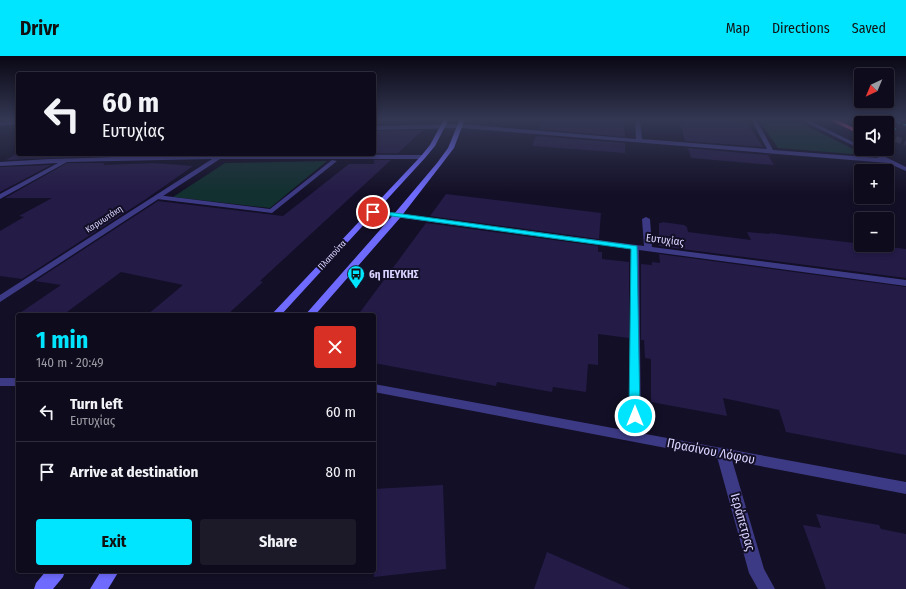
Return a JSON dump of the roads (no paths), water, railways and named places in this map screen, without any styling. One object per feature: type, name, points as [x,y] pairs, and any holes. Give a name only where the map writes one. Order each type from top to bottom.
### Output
[{"type":"main road","name":"Πλαπούτα","points":[[278,313],[373,212],[423,157],[432,144]]},
{"type":"main road","points":[[312,313],[397,216],[453,144]]},
{"type":"main road","points":[[42,589],[55,573]]},
{"type":"main road","points":[[98,589],[110,573]]},
{"type":"street","points":[[685,144],[888,161]]},
{"type":"street","points":[[767,144],[771,151]]},
{"type":"street","points":[[49,161],[55,156]]},
{"type":"street","points":[[0,164],[156,156]]},
{"type":"street","points":[[220,156],[423,157]]},
{"type":"street","name":"Καρυωτάκη","points":[[0,299],[220,156]]},
{"type":"street","points":[[878,156],[906,169]]},
{"type":"street","points":[[0,197],[66,160]]},
{"type":"street","points":[[157,197],[272,211],[334,161]]},
{"type":"street","name":"Ευτυχίας","points":[[373,212],[906,283]]},
{"type":"street","points":[[646,219],[648,249]]},
{"type":"street","points":[[635,247],[635,436]]},
{"type":"street","points":[[0,382],[16,382]]},
{"type":"street","name":"Πρασίνου Λόφου","points":[[376,388],[906,488]]},
{"type":"street","name":"Ιεράπετρας","points":[[723,453],[757,573],[767,589]]},
{"type":"place","name":"6η ΠΕΥΚΗΣ","points":[[356,289]]}]
